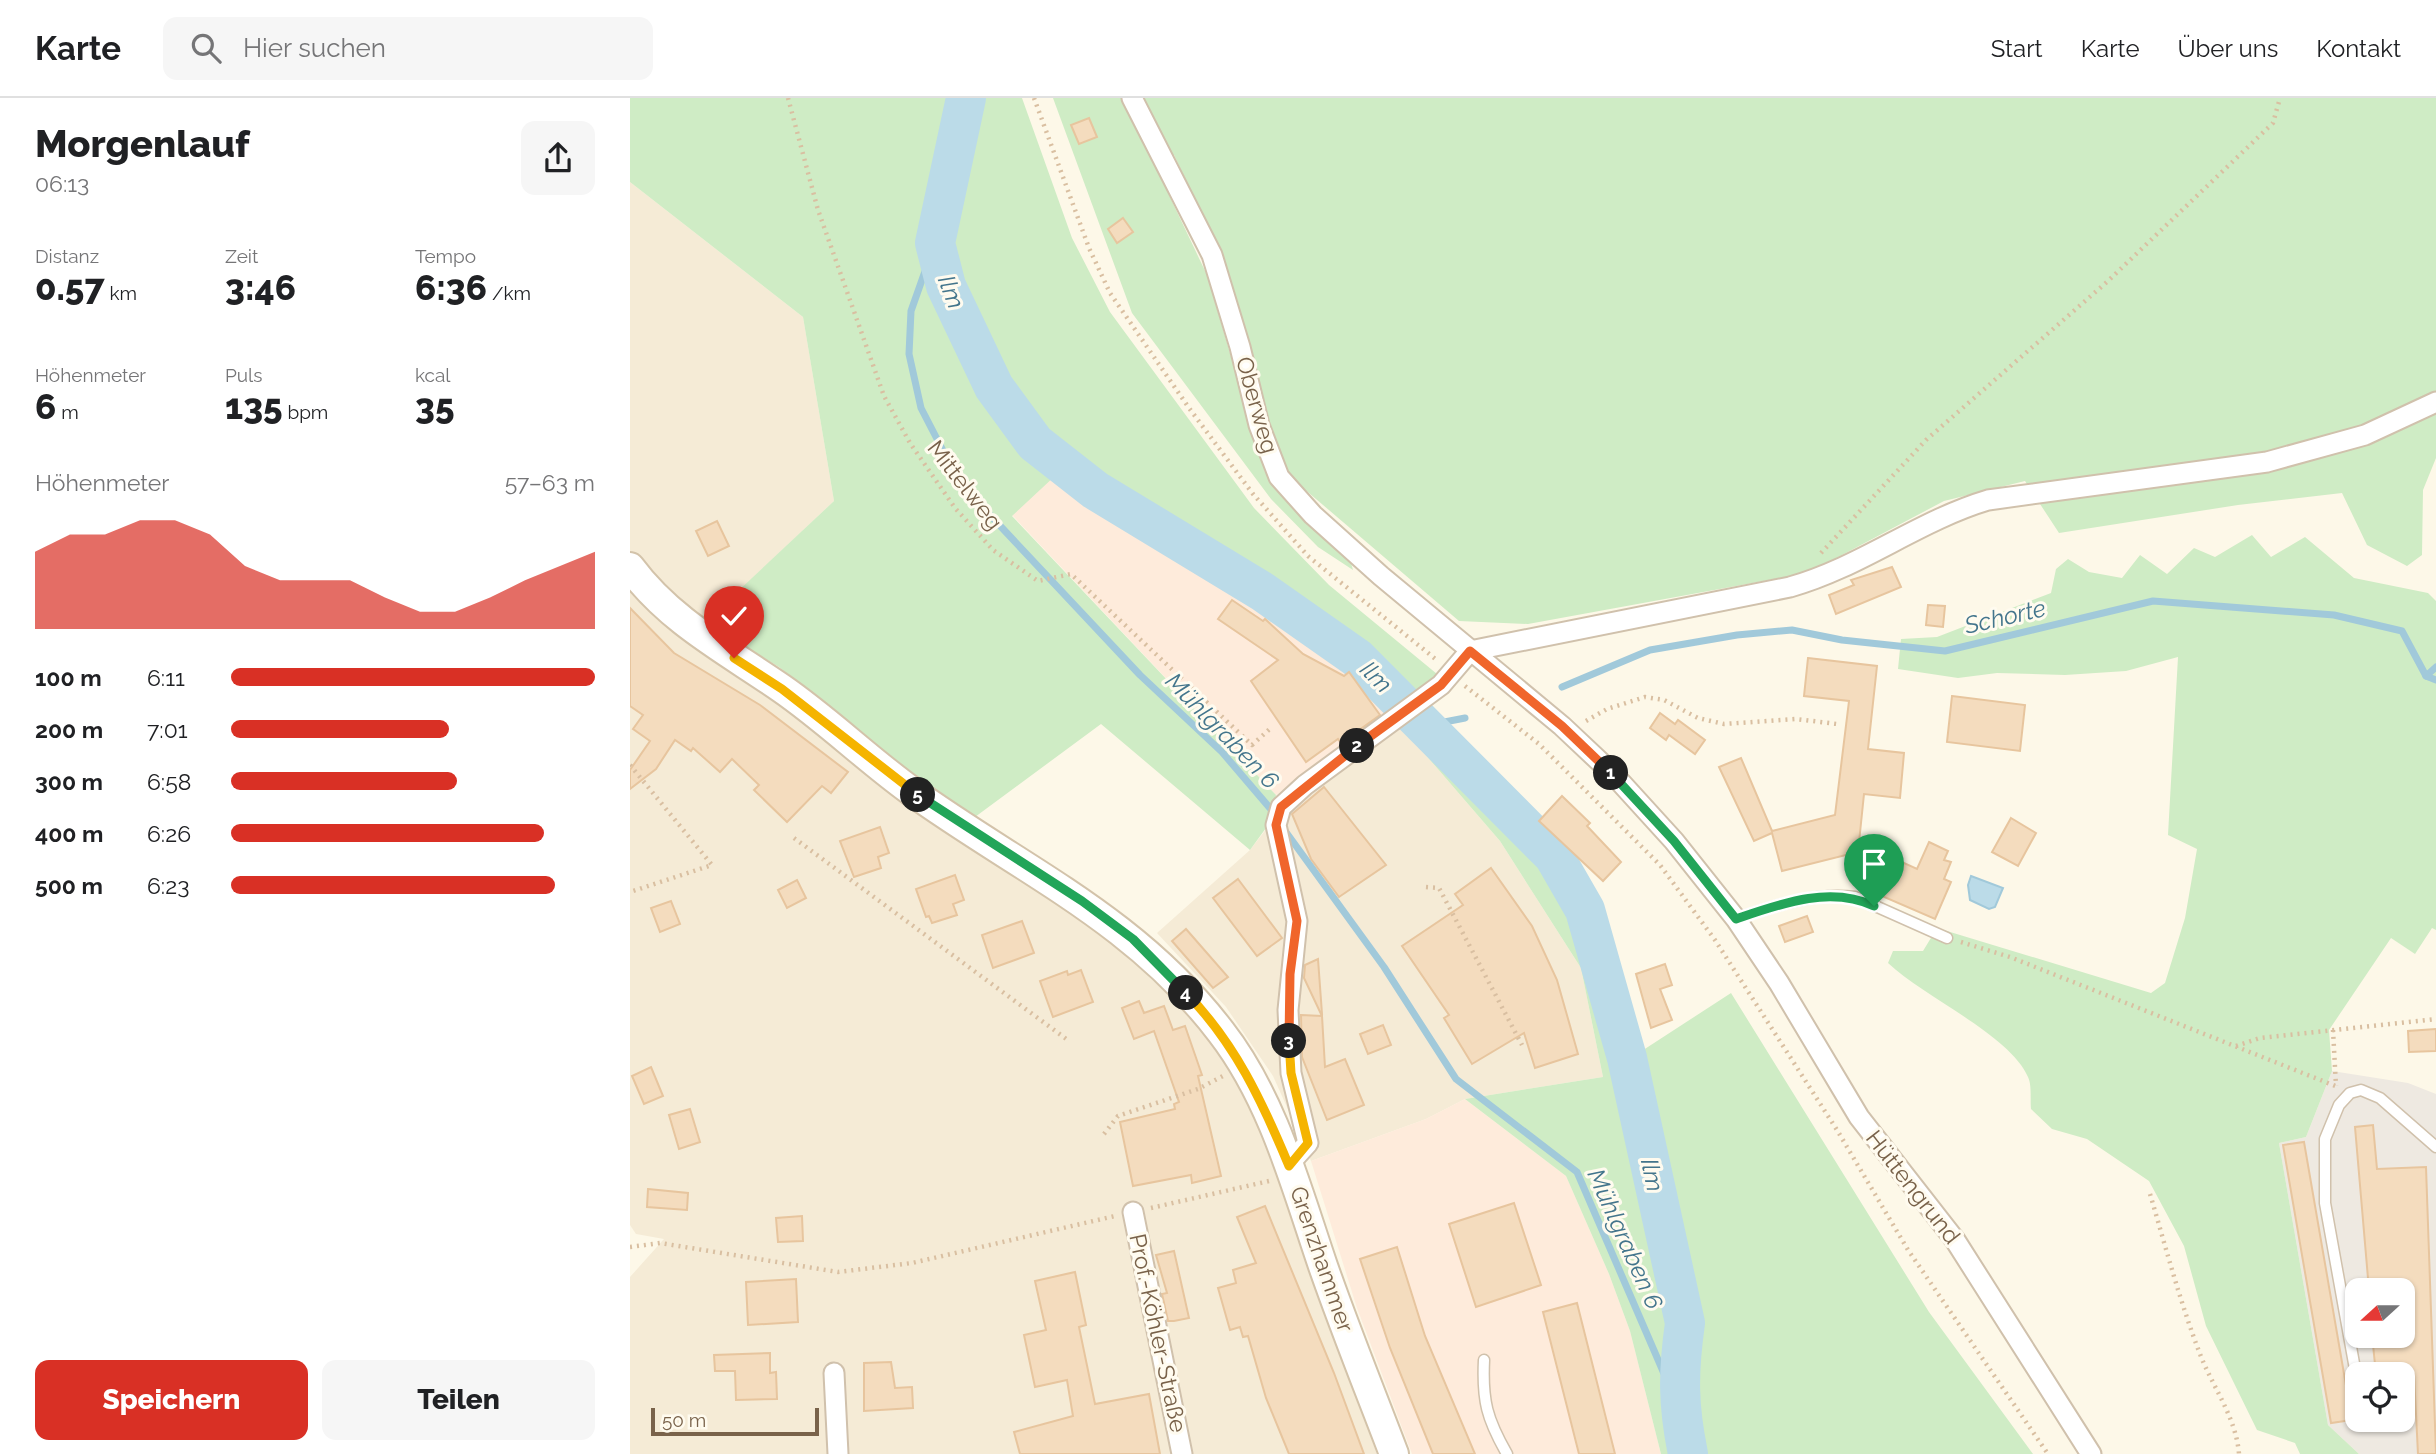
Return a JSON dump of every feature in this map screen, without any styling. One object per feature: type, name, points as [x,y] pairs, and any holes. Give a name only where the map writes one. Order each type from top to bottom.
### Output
[{"type":"main road","name":"Grenzhammer","points":[[630,567],[647,590],[686,626],[782,689],[910,790],[1082,901],[1133,939],[1213,1023],[1243,1065],[1289,1166],[1339,1312],[1394,1454]]},
{"type":"street","name":"Oberweg","points":[[1132,98],[1212,255],[1240,348],[1259,425],[1279,477],[1313,514],[1470,651]]},
{"type":"street","points":[[1289,1166],[1308,1143],[1291,1073],[1290,974],[1297,921],[1278,816],[1305,785],[1446,679],[1470,651],[1523,643],[1640,615],[1790,587],[1845,568],[1951,511],[1988,500],[2267,462],[2365,435],[2436,402]]},
{"type":"street","name":"Hüttengrund","points":[[1470,651],[1569,733],[1613,774],[1674,841],[1736,919],[1779,983],[1858,1117],[1955,1240],[2091,1454]]},
{"type":"street","name":"Prof.-Köhler-Straße","points":[[1133,1212],[1182,1454]]},
{"type":"street","points":[[834,1373],[838,1454]]},
{"type":"lane","points":[[1736,919],[1785,902],[1855,897],[1947,938]]},
{"type":"lane","points":[[2354,1362],[2325,1203],[2325,1139],[2339,1105],[2350,1093],[2361,1090],[2380,1098],[2436,1147]]},
{"type":"lane","points":[[1484,1360],[1482,1393],[1489,1422],[1507,1454]]},
{"type":"path","name":"Mittelweg","points":[[788,98],[818,210],[884,396],[910,443],[955,508],[993,550],[1038,582],[1071,574],[1252,745],[1272,727]]},
{"type":"path","points":[[1034,98],[1089,248],[1110,293],[1189,408],[1253,494],[1308,556],[1446,679],[1539,744],[1660,865],[1744,985],[1837,1129],[1908,1250],[2048,1454]]},
{"type":"path","points":[[1817,558],[1926,440],[2108,281],[2273,123],[2280,98]]},
{"type":"path","points":[[1569,733],[1607,709],[1645,697],[1664,700],[1698,718],[1724,724],[1796,719],[1837,724]]},
{"type":"path","points":[[630,765],[712,865],[630,892]]},
{"type":"path","points":[[794,838],[1069,1041]]},
{"type":"path","points":[[1426,887],[1439,888],[1522,1045]]},
{"type":"path","points":[[1947,938],[2010,957],[2350,1093]]},
{"type":"path","points":[[2235,1046],[2260,1038],[2436,1019]]},
{"type":"path","points":[[2333,1030],[2337,1087]]},
{"type":"path","points":[[1104,1134],[1118,1116],[1198,1089],[1243,1065]]},
{"type":"path","points":[[630,1247],[660,1243],[838,1272],[912,1264],[1273,1180],[1289,1166]]},
{"type":"path","points":[[2150,1194],[2201,1358],[2235,1427],[2239,1454]]},
{"type":"shaded area","points":[[630,182],[803,317],[834,501],[687,640],[1108,939],[1187,1012],[1238,1069],[1377,1454],[630,1454],[630,1277],[664,1239],[636,1234],[630,1225]]},
{"type":"shaded area","points":[[1056,474],[1257,600],[1363,651],[1393,709],[1276,795],[1012,515]]},
{"type":"shaded area","points":[[1399,724],[1500,841],[1581,968],[1603,1077],[1465,1099],[1426,1119],[1311,1161],[1273,1076],[1226,1007],[1157,933],[1250,850],[1284,806]]},
{"type":"shaded area","points":[[2332,1071],[2408,1083],[2436,1094],[2436,1454],[2359,1454],[2328,1425],[2279,1143],[2306,1137]]},
{"type":"shaded area","points":[[1465,1099],[1566,1176],[1609,1274],[1630,1331],[1661,1454],[1412,1454],[1357,1308],[1311,1161],[1426,1119]]},
{"type":"green space","points":[[630,98],[1022,98],[1072,238],[1110,312],[1254,508],[1329,585],[1437,674],[1393,709],[1363,651],[1257,600],[1056,475],[1012,516],[1276,795],[1266,828],[1250,850],[1101,724],[975,817],[903,766],[779,667],[705,622],[834,501],[803,317],[630,182]]},
{"type":"green space","points":[[1053,98],[2436,98],[2436,458],[2423,490],[2422,555],[2407,566],[2367,545],[2342,493],[2238,505],[2059,533],[2025,481],[1944,501],[1808,573],[1528,624],[1459,621],[1282,470],[1221,253],[1174,155],[1169,195],[1207,275],[1265,472],[1349,556],[1353,570],[1318,547],[1271,499],[1132,313]]},
{"type":"green space","points":[[2252,535],[2271,557],[2305,537],[2354,578],[2428,593],[2436,601],[2436,930],[2432,928],[2415,954],[2391,938],[2329,1030],[2332,1071],[2306,1137],[2279,1143],[2328,1425],[2359,1454],[2300,1454],[2295,1443],[2257,1430],[2206,1326],[2184,1246],[2149,1181],[2087,1139],[2052,1129],[2031,1109],[2028,1077],[2004,1046],[1888,963],[1893,951],[1923,951],[1937,928],[2151,993],[2165,983],[2185,918],[2197,849],[2168,835],[2178,657],[2126,671],[2065,675],[1997,673],[1958,678],[1898,669],[1901,639],[1937,637],[2051,593],[2056,569],[2068,559],[2089,572],[2122,578],[2140,555],[2167,574],[2194,548],[2215,557]]},
{"type":"green space","points":[[1432,709],[1567,863],[1588,894],[1617,986],[1634,1056],[1731,993],[1929,1312],[2033,1454],[1661,1454],[1630,1331],[1609,1274],[1566,1176],[1465,1099],[1603,1077],[1581,968],[1500,841],[1399,724]]},
{"type":"water","points":[[1971,876],[2003,888],[1995,907],[1989,909],[1970,900],[1968,885]]},
{"type":"building","points":[[1089,118],[1097,137],[1079,144],[1071,125]]},
{"type":"building","points":[[1123,218],[1133,232],[1117,243],[1108,229]]},
{"type":"building","points":[[717,521],[729,546],[708,556],[696,531]]},
{"type":"building","points":[[1892,567],[1901,587],[1836,614],[1829,595],[1854,585],[1851,580]]},
{"type":"building","points":[[1232,600],[1263,621],[1265,619],[1303,654],[1344,676],[1349,672],[1380,715],[1341,743],[1338,739],[1306,762],[1251,681],[1278,660],[1218,619]]},
{"type":"building","points":[[1928,605],[1945,606],[1943,627],[1926,625]]},
{"type":"building","points":[[630,608],[674,653],[760,705],[848,772],[831,793],[822,786],[787,822],[754,790],[759,785],[732,759],[720,772],[693,748],[691,751],[675,740],[656,769],[630,789],[630,770],[650,741],[633,729],[643,715],[630,706]]},
{"type":"building","points":[[1808,658],[1877,666],[1868,749],[1904,753],[1900,798],[1864,794],[1858,852],[1782,871],[1772,833],[1754,841],[1719,767],[1741,758],[1772,831],[1835,815],[1849,701],[1804,696]]},
{"type":"building","points":[[1952,696],[2025,705],[2020,751],[1947,742]]},
{"type":"building","points":[[1660,713],[1675,724],[1678,720],[1705,740],[1695,754],[1669,735],[1666,740],[1650,728]]},
{"type":"building","points":[[1324,787],[1386,865],[1339,897],[1311,859],[1292,814]]},
{"type":"building","points":[[1562,796],[1590,823],[1587,826],[1621,862],[1603,881],[1539,821]]},
{"type":"building","points":[[2011,818],[2036,833],[2018,866],[1992,852]]},
{"type":"building","points":[[880,827],[889,853],[878,857],[881,868],[854,877],[840,841]]},
{"type":"building","points":[[1929,842],[1948,851],[1944,860],[1951,862],[1944,879],[1951,882],[1935,919],[1875,893],[1891,857],[1917,869]]},
{"type":"building","points":[[1491,868],[1532,926],[1557,980],[1578,1054],[1535,1068],[1524,1033],[1472,1064],[1444,1018],[1449,1015],[1402,946],[1463,905],[1455,894]]},
{"type":"building","points":[[955,875],[964,900],[953,904],[957,915],[932,923],[929,916],[926,917],[916,889]]},
{"type":"building","points":[[1238,879],[1282,938],[1257,956],[1213,898]]},
{"type":"building","points":[[797,880],[806,898],[787,908],[778,890]]},
{"type":"building","points":[[671,901],[680,924],[660,932],[651,908]]},
{"type":"building","points":[[1807,916],[1813,932],[1785,942],[1779,926]]},
{"type":"building","points":[[1022,921],[1034,953],[993,968],[982,935]]},
{"type":"building","points":[[1186,929],[1228,977],[1213,988],[1172,941]]},
{"type":"building","points":[[1318,959],[1322,1014],[1304,978],[1305,965]]},
{"type":"building","points":[[1665,964],[1672,985],[1660,989],[1672,1020],[1651,1028],[1636,974]]},
{"type":"building","points":[[1081,970],[1093,1002],[1053,1017],[1040,981],[1067,971],[1068,975]]},
{"type":"building","points":[[1139,1001],[1144,1013],[1164,1006],[1173,1030],[1185,1026],[1202,1075],[1198,1076],[1221,1176],[1192,1183],[1191,1175],[1133,1186],[1120,1122],[1175,1109],[1174,1104],[1179,1102],[1154,1031],[1134,1039],[1122,1008]]},
{"type":"building","points":[[1301,1015],[1322,1016],[1325,1067],[1345,1059],[1364,1105],[1327,1120],[1302,1057]]},
{"type":"building","points":[[1383,1025],[1391,1045],[1368,1054],[1360,1034]]},
{"type":"building","points":[[2436,1029],[2436,1051],[2409,1052],[2408,1031]]},
{"type":"building","points":[[651,1067],[663,1096],[644,1104],[632,1076]]},
{"type":"building","points":[[690,1109],[700,1142],[679,1149],[669,1115]]},
{"type":"building","points":[[2373,1125],[2377,1169],[2426,1167],[2436,1454],[2418,1454],[2415,1362],[2375,1362],[2373,1348],[2415,1348],[2415,1278],[2368,1278],[2355,1127]]},
{"type":"building","points":[[2304,1142],[2345,1379],[2345,1421],[2331,1423],[2283,1145]]},
{"type":"building","points":[[648,1189],[688,1193],[687,1210],[647,1207]]},
{"type":"building","points":[[1514,1203],[1541,1285],[1476,1307],[1449,1224]]},
{"type":"building","points":[[1265,1206],[1334,1373],[1364,1454],[1289,1454],[1266,1398],[1248,1336],[1243,1337],[1240,1327],[1230,1330],[1218,1288],[1236,1283],[1233,1270],[1256,1263],[1237,1217]]},
{"type":"building","points":[[802,1216],[803,1241],[778,1242],[776,1218]]},
{"type":"building","points":[[1397,1247],[1425,1336],[1475,1454],[1433,1454],[1390,1348],[1360,1259]]},
{"type":"building","points":[[1174,1251],[1189,1318],[1168,1321],[1162,1294],[1167,1293],[1156,1255]]},
{"type":"building","points":[[1075,1272],[1086,1325],[1079,1327],[1095,1404],[1149,1394],[1160,1454],[1020,1454],[1014,1432],[1073,1416],[1067,1380],[1035,1387],[1024,1335],[1046,1330],[1035,1281]]},
{"type":"building","points":[[796,1279],[798,1322],[748,1325],[746,1282]]},
{"type":"building","points":[[1577,1303],[1615,1454],[1579,1454],[1543,1312]]},
{"type":"building","points":[[770,1353],[770,1373],[776,1372],[777,1399],[736,1400],[735,1371],[715,1371],[714,1355]]},
{"type":"building","points":[[891,1362],[895,1388],[912,1387],[913,1408],[864,1411],[864,1363]]},
{"type":"waterway","name":"Ilm","points":[[966,98],[935,243],[946,286],[994,387],[1035,443],[1095,490],[1263,592],[1357,658],[1554,856],[1585,910],[1627,1058],[1685,1323],[1680,1389],[1688,1454]]},
{"type":"waterway","name":"Mühlgraben 6","points":[[935,243],[911,311],[909,354],[921,408],[952,468],[989,514],[1140,675],[1222,752],[1275,814]]},
{"type":"waterway","name":"Schorte","points":[[1562,687],[1650,650],[1737,635],[1792,630],[1842,640],[1945,651],[2153,601],[2334,615],[2402,631],[2426,676],[2436,680]]},
{"type":"waterway","points":[[2426,676],[2436,667]]},
{"type":"waterway","name":"Schorte","points":[[1424,726],[1465,718]]},
{"type":"waterway","name":"Mühlgraben 6","points":[[1283,828],[1384,967],[1456,1079],[1577,1172],[1678,1406]]},
{"type":"route","points":[[734,658],[782,689],[910,790],[1082,901],[1133,939],[1221,1032],[1243,1065],[1265,1108],[1289,1166],[1308,1143],[1291,1073],[1288,1010],[1297,921],[1276,825],[1281,807],[1312,779],[1441,685],[1470,651],[1562,726],[1613,774],[1674,841],[1736,919],[1785,902],[1843,896],[1855,897],[1874,906]]}]
